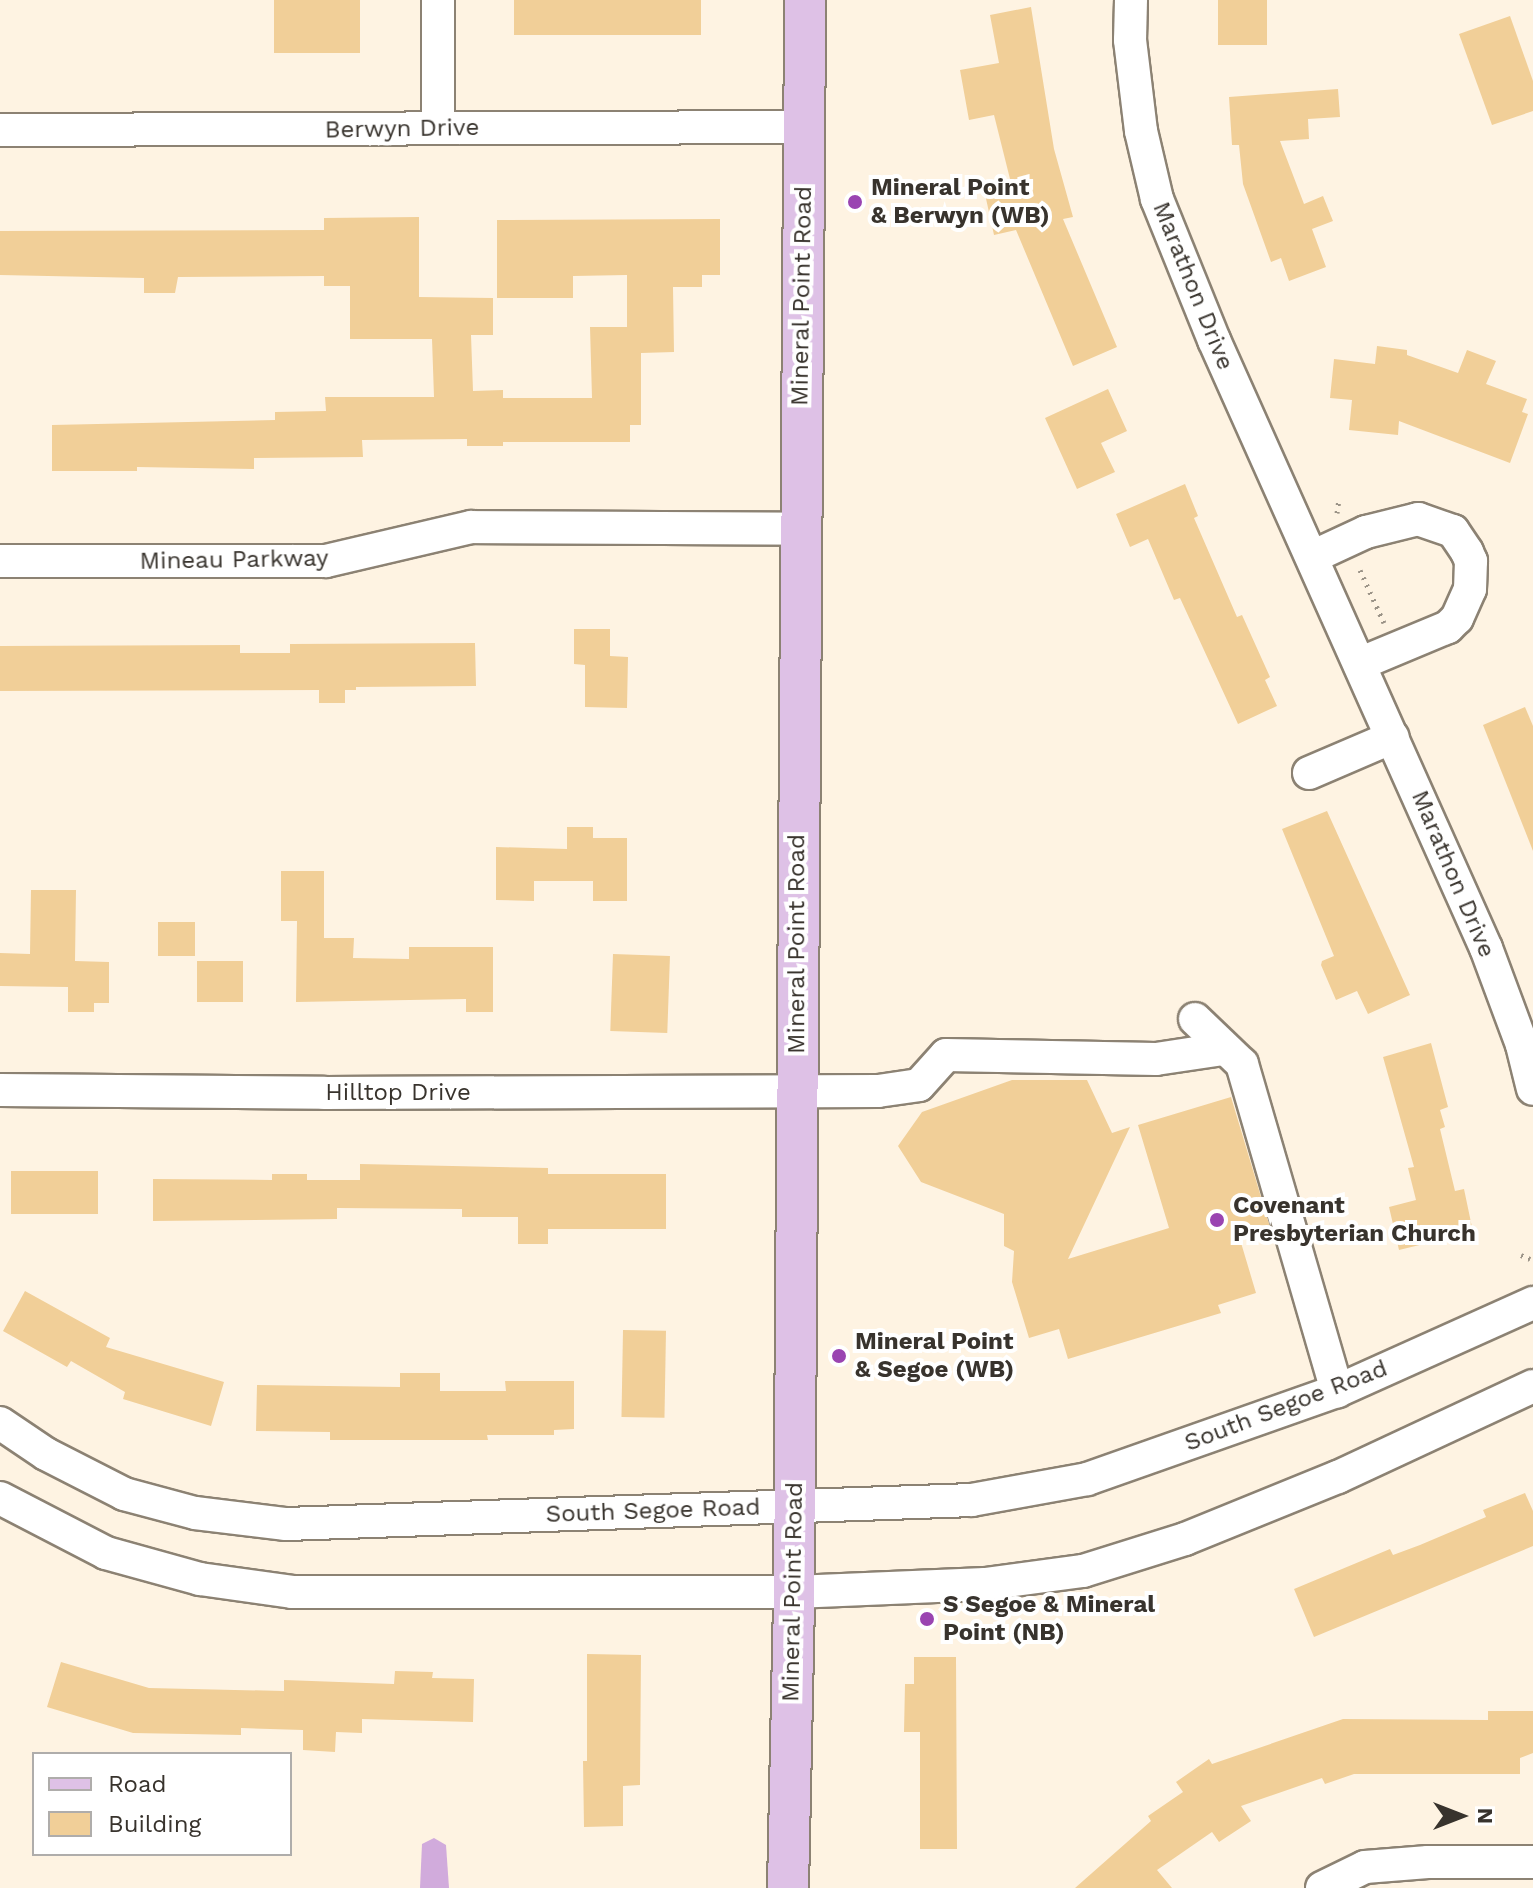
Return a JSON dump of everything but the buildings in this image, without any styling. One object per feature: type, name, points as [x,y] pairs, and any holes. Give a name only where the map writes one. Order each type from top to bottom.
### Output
[{"type":"main road","name":"Mineral Point Road","points":[[788,1888],[795,1506],[795,1092],[805,0]]},
{"type":"street","points":[[438,0],[438,127]]},
{"type":"street","name":"Marathon Drive","points":[[1131,0],[1130,40],[1141,131],[1157,199],[1214,340],[1486,948],[1522,1045],[1533,1089]]},
{"type":"street","name":"Berwyn Drive","points":[[0,130],[804,127]]},
{"type":"street","points":[[1312,557],[1366,532],[1418,519],[1453,531],[1471,561],[1470,589],[1457,618],[1448,627],[1359,664]]},
{"type":"street","name":"Mineau Parkway","points":[[0,561],[326,561],[471,527],[800,529]]},
{"type":"street","points":[[1309,773],[1393,737]]},
{"type":"street","points":[[1195,1019],[1242,1064],[1337,1391]]},
{"type":"street","name":"Hilltop Drive","points":[[0,1090],[878,1091],[919,1085],[946,1055],[1156,1059],[1223,1049]]},
{"type":"street","name":"South Segoe Road","points":[[0,1423],[46,1454],[124,1494],[195,1513],[286,1524],[972,1500],[1087,1479],[1337,1391],[1533,1303]]},
{"type":"street","points":[[0,1498],[106,1553],[200,1579],[292,1592],[794,1592],[985,1584],[1083,1571],[1185,1539],[1338,1477],[1533,1386]]},
{"type":"street","points":[[1322,1888],[1428,1862],[1533,1862]]},
{"type":"path","points":[[1355,558],[1388,631]]},
{"type":"path","points":[[1521,1255],[1530,1259]]},
{"type":"shaded area","points":[[434,1838],[446,1845],[449,1888],[420,1888],[422,1844]]},
{"type":"place","name":"Mineral Point & Berwyn (WB)","points":[[855,202]]},
{"type":"place","name":"Covenant Presbyterian Church","points":[[1217,1220]]},
{"type":"place","name":"Mineral Point & Segoe (WB)","points":[[839,1356]]},
{"type":"place","name":"S Segoe & Mineral Point (NB)","points":[[927,1619]]}]
